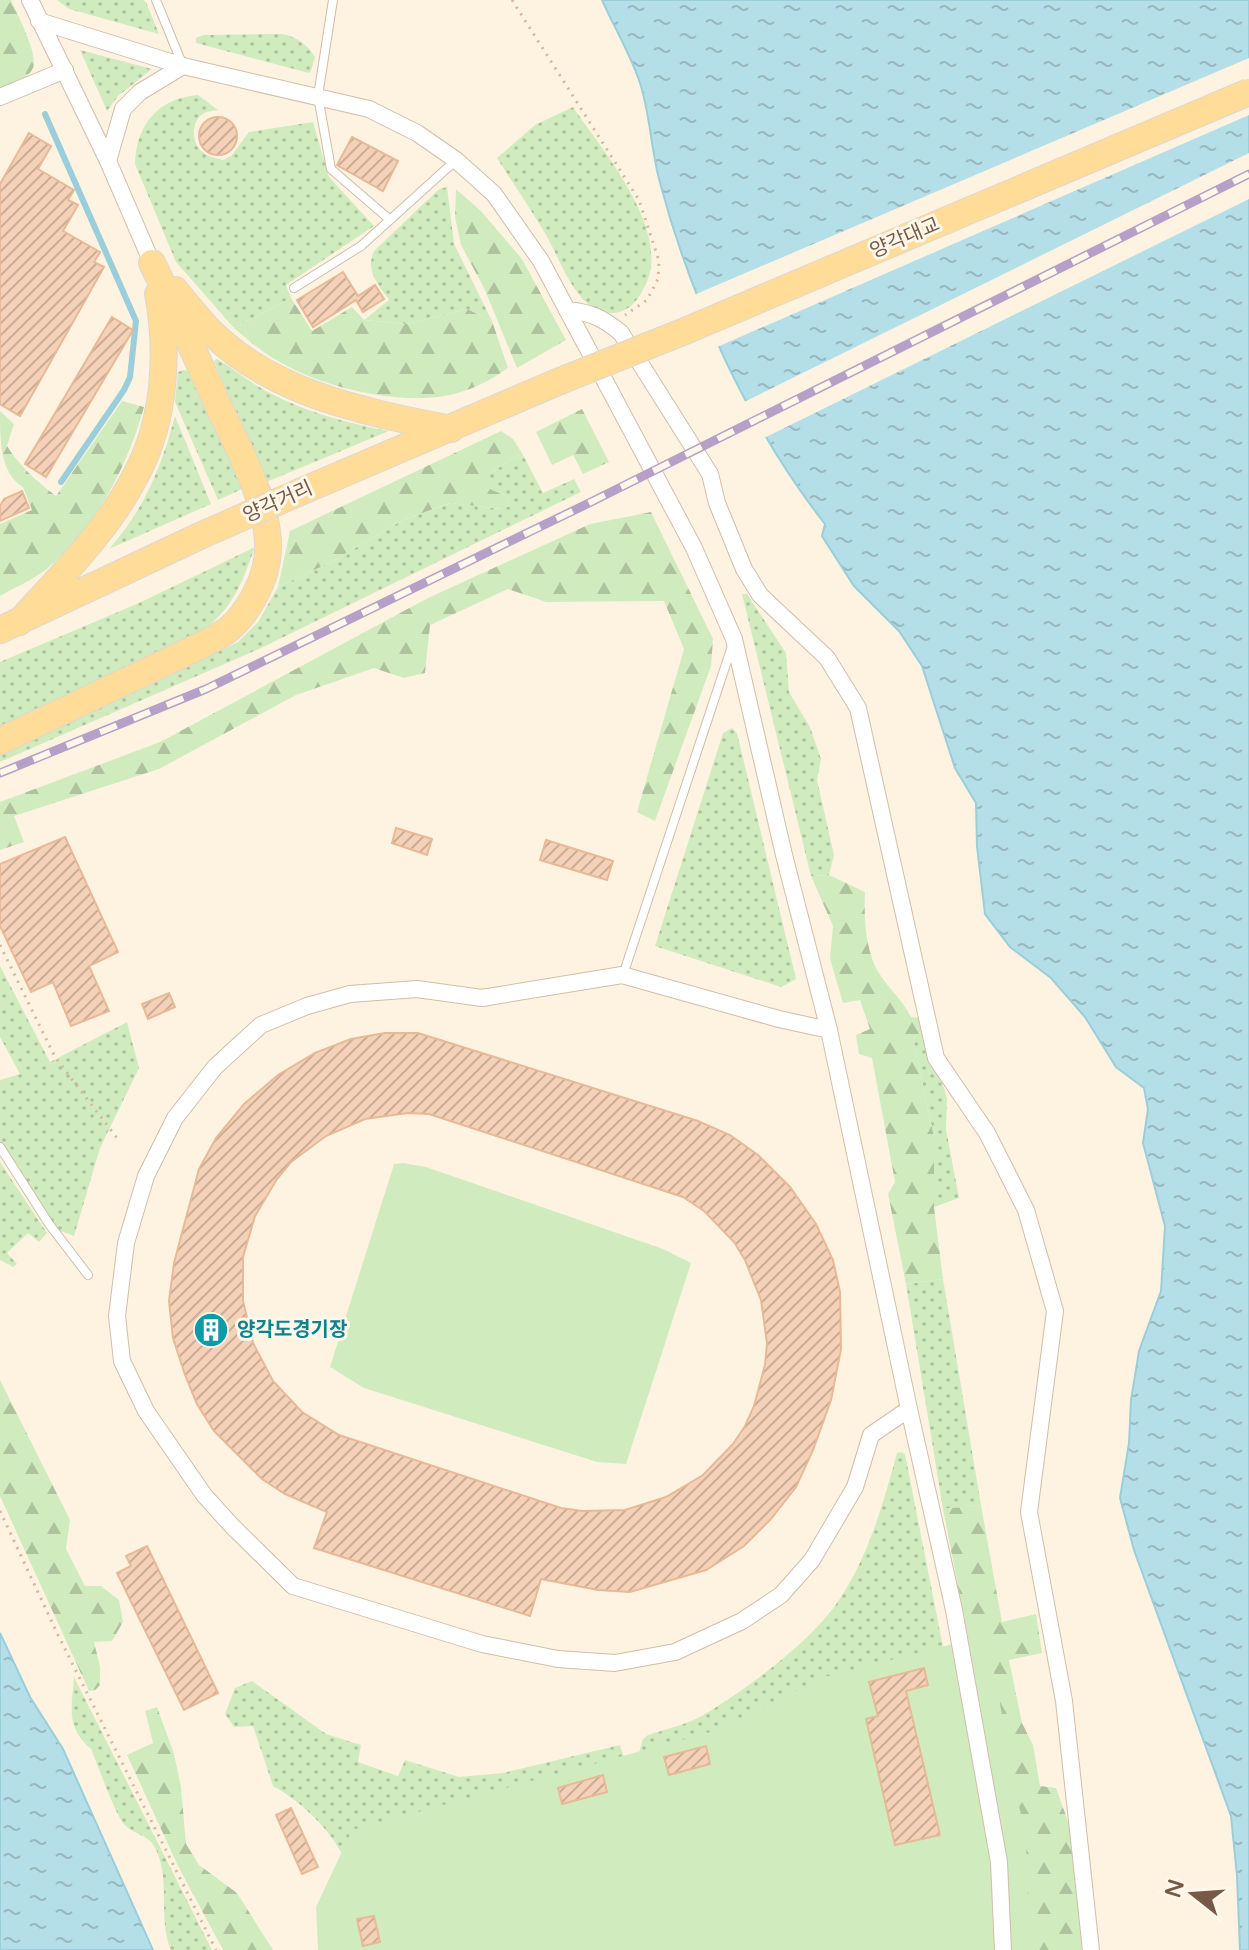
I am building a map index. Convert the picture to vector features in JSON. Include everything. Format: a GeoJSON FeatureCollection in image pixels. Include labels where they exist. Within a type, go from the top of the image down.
{"type":"FeatureCollection","features":[{"type":"Feature","properties":{"kind":"main road","name":"양각대교"},"geometry":{"type":"LineString","coordinates":[[560,381],[1249,92]]}},
{"type":"Feature","properties":{"kind":"main road"},"geometry":{"type":"LineString","coordinates":[[152,263],[211,332],[271,376],[313,396],[390,417],[451,429]]}},
{"type":"Feature","properties":{"kind":"main road"},"geometry":{"type":"LineString","coordinates":[[10,626],[79,556],[114,511],[138,472],[155,426],[164,370],[163,321],[152,263]]}},
{"type":"Feature","properties":{"kind":"main road"},"geometry":{"type":"LineString","coordinates":[[0,741],[230,629],[247,608],[261,581],[267,560],[267,530],[258,498],[152,263]]}},
{"type":"Feature","properties":{"kind":"main road","name":"양각거리"},"geometry":{"type":"LineString","coordinates":[[10,626],[204,534],[560,381]]}},
{"type":"Feature","properties":{"kind":"street"},"geometry":{"type":"LineString","coordinates":[[30,0],[108,161],[152,263]]}},
{"type":"Feature","properties":{"kind":"street"},"geometry":{"type":"LineString","coordinates":[[39,21],[183,66],[369,109],[417,133],[456,160],[494,194],[541,261],[694,548],[734,639],[784,855],[829,1030],[954,1610],[999,1862],[1003,1950]]}},
{"type":"Feature","properties":{"kind":"street"},"geometry":{"type":"LineString","coordinates":[[108,161],[123,109],[140,92],[183,66]]}},
{"type":"Feature","properties":{"kind":"street"},"geometry":{"type":"LineString","coordinates":[[0,97],[65,70]]}},
{"type":"Feature","properties":{"kind":"street"},"geometry":{"type":"LineString","coordinates":[[567,310],[590,312],[621,333],[710,474],[717,503],[744,569],[760,595],[827,658],[858,708],[936,1058],[987,1133],[1026,1210],[1055,1311],[1029,1512],[1064,1701],[1091,1950]]}},
{"type":"Feature","properties":{"kind":"street"},"geometry":{"type":"LineString","coordinates":[[829,1030],[622,975],[482,998],[417,989],[350,994],[307,1006],[261,1025],[215,1067],[175,1118],[146,1176],[126,1243],[117,1316],[122,1361],[146,1411],[204,1495],[293,1586],[482,1644],[558,1659],[615,1663],[675,1652],[742,1621],[781,1595],[812,1560],[855,1487],[871,1435],[909,1409]]}},
{"type":"Feature","properties":{"kind":"lane"},"geometry":{"type":"LineString","coordinates":[[156,0],[183,66]]}},
{"type":"Feature","properties":{"kind":"lane"},"geometry":{"type":"LineString","coordinates":[[333,0],[318,96],[331,169],[389,219]]}},
{"type":"Feature","properties":{"kind":"lane"},"geometry":{"type":"LineString","coordinates":[[294,288],[361,246],[456,160]]}},
{"type":"Feature","properties":{"kind":"lane"},"geometry":{"type":"LineString","coordinates":[[622,975],[734,639]]}},
{"type":"Feature","properties":{"kind":"lane"},"geometry":{"type":"LineString","coordinates":[[0,1147],[49,1224],[88,1275]]}},
{"type":"Feature","properties":{"kind":"path"},"geometry":{"type":"LineString","coordinates":[[512,0],[639,200],[659,261],[658,279],[647,300],[625,316],[606,321]]}},
{"type":"Feature","properties":{"kind":"path"},"geometry":{"type":"LineString","coordinates":[[0,945],[55,1057],[120,1142]]}},
{"type":"Feature","properties":{"kind":"path"},"geometry":{"type":"LineString","coordinates":[[0,1511],[65,1649],[216,1950]]}},
{"type":"Feature","properties":{"kind":"green space"},"geometry":{"type":"Polygon","coordinates":[[[0,0],[11,0],[30,44],[34,62],[27,75],[0,90],[0,0]]]}},
{"type":"Feature","properties":{"kind":"green space"},"geometry":{"type":"Polygon","coordinates":[[[57,0],[143,0],[159,34],[69,9],[57,0]]]}},
{"type":"Feature","properties":{"kind":"green space"},"geometry":{"type":"Polygon","coordinates":[[[282,34],[306,45],[315,57],[309,73],[196,43],[196,38],[203,35],[282,34]]]}},
{"type":"Feature","properties":{"kind":"green space"},"geometry":{"type":"Polygon","coordinates":[[[80,50],[152,69],[118,96],[107,111],[80,50]]]}},
{"type":"Feature","properties":{"kind":"green space"},"geometry":{"type":"Polygon","coordinates":[[[198,95],[218,110],[199,117],[194,127],[195,139],[206,154],[223,160],[232,155],[249,132],[313,122],[329,177],[374,226],[286,285],[291,298],[234,328],[176,262],[135,164],[140,137],[152,116],[172,101],[198,95]]]}},
{"type":"Feature","properties":{"kind":"green space"},"geometry":{"type":"Polygon","coordinates":[[[573,107],[631,193],[650,241],[651,265],[645,286],[632,305],[616,313],[596,309],[580,295],[538,221],[497,158],[535,125],[573,107]]]}},
{"type":"Feature","properties":{"kind":"green space"},"geometry":{"type":"Polygon","coordinates":[[[447,187],[454,244],[492,321],[467,309],[407,324],[364,320],[389,300],[372,271],[374,251],[439,189],[447,187]]]}},
{"type":"Feature","properties":{"kind":"green space"},"geometry":{"type":"Polygon","coordinates":[[[456,189],[481,211],[522,259],[566,340],[517,368],[484,288],[461,245],[455,217],[456,189]]]}},
{"type":"Feature","properties":{"kind":"green space"},"geometry":{"type":"Polygon","coordinates":[[[291,298],[312,331],[352,307],[364,320],[407,324],[467,309],[492,321],[508,368],[476,387],[442,396],[392,397],[340,387],[292,369],[234,328],[291,298]]]}},
{"type":"Feature","properties":{"kind":"green space"},"geometry":{"type":"Polygon","coordinates":[[[217,359],[263,389],[299,406],[343,421],[389,431],[264,483],[214,361],[217,359]]]}},
{"type":"Feature","properties":{"kind":"green space"},"geometry":{"type":"Polygon","coordinates":[[[189,371],[244,488],[218,500],[175,402],[178,372],[189,371]]]}},
{"type":"Feature","properties":{"kind":"green space"},"geometry":{"type":"Polygon","coordinates":[[[122,401],[144,407],[129,451],[108,494],[66,551],[32,579],[0,596],[0,524],[32,510],[23,487],[15,481],[6,465],[1,445],[0,411],[14,424],[7,446],[23,467],[56,496],[122,401]]]}},
{"type":"Feature","properties":{"kind":"green space"},"geometry":{"type":"Polygon","coordinates":[[[582,409],[609,462],[583,474],[573,455],[552,465],[536,432],[582,409]]]}},
{"type":"Feature","properties":{"kind":"green space"},"geometry":{"type":"Polygon","coordinates":[[[175,416],[211,504],[109,549],[133,518],[150,487],[175,416]]]}},
{"type":"Feature","properties":{"kind":"green space"},"geometry":{"type":"Polygon","coordinates":[[[501,431],[513,439],[522,453],[490,473],[490,489],[506,496],[510,506],[501,509],[450,503],[403,520],[331,562],[278,587],[290,531],[501,431]]]}},
{"type":"Feature","properties":{"kind":"green space"},"geometry":{"type":"Polygon","coordinates":[[[522,453],[543,493],[574,479],[581,492],[259,649],[0,762],[0,755],[238,642],[258,622],[278,587],[331,562],[403,520],[451,503],[500,509],[510,506],[506,496],[490,489],[490,473],[522,453]]]}},
{"type":"Feature","properties":{"kind":"green space"},"geometry":{"type":"Polygon","coordinates":[[[651,512],[713,639],[711,666],[655,821],[637,812],[684,649],[664,601],[546,602],[508,589],[430,625],[425,673],[404,678],[374,668],[296,695],[159,769],[14,816],[24,842],[0,850],[0,802],[160,742],[428,598],[590,524],[651,512]]]}},
{"type":"Feature","properties":{"kind":"green space"},"geometry":{"type":"Polygon","coordinates":[[[255,547],[231,602],[205,629],[0,727],[0,662],[139,603],[255,547]]]}},
{"type":"Feature","properties":{"kind":"green space"},"geometry":{"type":"Polygon","coordinates":[[[742,594],[747,594],[786,653],[789,692],[810,727],[821,759],[817,780],[834,855],[829,875],[811,876],[742,594]]]}},
{"type":"Feature","properties":{"kind":"green space"},"geometry":{"type":"Polygon","coordinates":[[[732,728],[737,733],[796,979],[781,987],[655,946],[723,733],[732,728]]]}},
{"type":"Feature","properties":{"kind":"green space"},"geometry":{"type":"Polygon","coordinates":[[[829,875],[865,892],[866,929],[875,966],[911,1017],[921,1018],[925,1028],[913,1039],[934,1137],[934,1207],[943,1279],[906,1284],[888,1194],[895,1182],[872,1058],[859,1054],[856,1035],[870,1029],[860,1000],[843,1003],[830,959],[833,926],[811,876],[829,875]]]}},
{"type":"Feature","properties":{"kind":"green space"},"geometry":{"type":"Polygon","coordinates":[[[0,966],[50,1062],[127,1022],[139,1068],[100,1148],[74,1236],[58,1230],[0,1141],[0,1080],[20,1074],[0,1037],[0,966]]]}},
{"type":"Feature","properties":{"kind":"green space"},"geometry":{"type":"Polygon","coordinates":[[[925,1028],[947,1098],[946,1129],[959,1198],[934,1207],[934,1137],[913,1039],[925,1028]]]}},
{"type":"Feature","properties":{"kind":"green space"},"geometry":{"type":"Polygon","coordinates":[[[0,1162],[47,1233],[39,1242],[28,1233],[7,1253],[17,1264],[13,1267],[0,1260],[0,1162]]]}},
{"type":"Feature","properties":{"kind":"green space"},"geometry":{"type":"Polygon","coordinates":[[[394,1164],[426,1167],[663,1249],[691,1263],[626,1464],[597,1462],[364,1388],[330,1367],[394,1164]]]}},
{"type":"Feature","properties":{"kind":"green space"},"geometry":{"type":"Polygon","coordinates":[[[943,1279],[981,1505],[943,1509],[906,1284],[943,1279]]]}},
{"type":"Feature","properties":{"kind":"green space"},"geometry":{"type":"Polygon","coordinates":[[[0,1380],[70,1520],[66,1549],[85,1586],[101,1586],[119,1600],[123,1622],[112,1641],[94,1642],[100,1667],[100,1685],[95,1690],[89,1691],[0,1496],[0,1380]]]}},
{"type":"Feature","properties":{"kind":"green space"},"geometry":{"type":"Polygon","coordinates":[[[897,1453],[905,1454],[944,1652],[842,1728],[639,1753],[643,1739],[648,1735],[699,1718],[759,1677],[827,1616],[859,1565],[897,1453]]]}},
{"type":"Feature","properties":{"kind":"green space"},"geometry":{"type":"Polygon","coordinates":[[[981,1505],[1002,1622],[1036,1614],[1042,1653],[1009,1660],[1022,1723],[1033,1745],[1040,1786],[1056,1788],[1071,1830],[1088,1950],[1013,1950],[970,1648],[943,1509],[981,1505]]]}},
{"type":"Feature","properties":{"kind":"green space"},"geometry":{"type":"Polygon","coordinates":[[[987,1635],[1026,1842],[1030,1950],[318,1950],[316,1907],[352,1830],[714,1731],[821,1678],[987,1635]]]}},
{"type":"Feature","properties":{"kind":"green space"},"geometry":{"type":"Polygon","coordinates":[[[74,1677],[212,1950],[171,1950],[165,1925],[164,1885],[159,1858],[151,1842],[127,1827],[120,1818],[91,1749],[77,1732],[72,1716],[74,1677]]]}},
{"type":"Feature","properties":{"kind":"green space"},"geometry":{"type":"Polygon","coordinates":[[[252,1681],[326,1734],[361,1745],[358,1762],[398,1776],[405,1760],[459,1777],[503,1773],[620,1745],[633,1786],[342,1854],[312,1816],[273,1786],[253,1726],[234,1727],[225,1714],[235,1688],[252,1681]]]}},
{"type":"Feature","properties":{"kind":"green space"},"geometry":{"type":"Polygon","coordinates":[[[157,1707],[174,1754],[181,1787],[186,1844],[199,1865],[237,1893],[273,1950],[223,1950],[178,1866],[127,1755],[153,1743],[145,1711],[157,1707]]]}},
{"type":"Feature","properties":{"kind":"water"},"geometry":{"type":"Polygon","coordinates":[[[602,0],[1249,0],[1249,1950],[1240,1950],[1231,1816],[1134,1550],[1120,1498],[1139,1351],[1161,1291],[1165,1226],[1143,1143],[1148,1109],[1144,1088],[1116,1067],[1085,1017],[1051,978],[1010,947],[985,914],[977,846],[976,803],[955,768],[922,666],[899,631],[854,586],[822,536],[825,524],[771,446],[725,360],[672,224],[656,167],[640,83],[602,0]]]}},
{"type":"Feature","properties":{"kind":"water"},"geometry":{"type":"Polygon","coordinates":[[[0,1633],[30,1697],[63,1749],[153,1950],[0,1950],[0,1633]]]}},
{"type":"Feature","properties":{"kind":"pier"},"geometry":{"type":"Polygon","coordinates":[[[1249,58],[1249,115],[717,347],[694,295],[1249,58]]]}},
{"type":"Feature","properties":{"kind":"pier"},"geometry":{"type":"Polygon","coordinates":[[[1249,153],[1249,199],[764,438],[744,402],[1249,153]]]}},
{"type":"Feature","properties":{"kind":"building"},"geometry":{"type":"Polygon","coordinates":[[[218,117],[232,122],[237,136],[232,150],[218,155],[204,150],[199,136],[204,122],[218,117]]]}},
{"type":"Feature","properties":{"kind":"building"},"geometry":{"type":"Polygon","coordinates":[[[29,133],[51,146],[38,169],[74,190],[68,200],[78,205],[63,231],[100,252],[94,262],[104,267],[20,416],[0,404],[0,184],[29,133]]]}},
{"type":"Feature","properties":{"kind":"building"},"geometry":{"type":"Polygon","coordinates":[[[352,137],[398,161],[383,191],[337,165],[352,137]]]}},
{"type":"Feature","properties":{"kind":"building"},"geometry":{"type":"Polygon","coordinates":[[[343,272],[358,296],[375,285],[384,299],[363,312],[356,300],[313,327],[297,300],[343,272]]]}},
{"type":"Feature","properties":{"kind":"building"},"geometry":{"type":"Polygon","coordinates":[[[112,317],[133,330],[46,477],[25,464],[112,317]]]}},
{"type":"Feature","properties":{"kind":"building"},"geometry":{"type":"Polygon","coordinates":[[[22,491],[29,508],[0,521],[0,506],[4,499],[22,491]]]}},
{"type":"Feature","properties":{"kind":"building"},"geometry":{"type":"Polygon","coordinates":[[[396,828],[432,839],[427,855],[392,843],[396,828]]]}},
{"type":"Feature","properties":{"kind":"building"},"geometry":{"type":"Polygon","coordinates":[[[65,837],[118,952],[89,966],[109,1011],[71,1026],[53,982],[31,992],[0,926],[0,864],[65,837]]]}},
{"type":"Feature","properties":{"kind":"building"},"geometry":{"type":"Polygon","coordinates":[[[546,840],[613,861],[607,880],[540,860],[546,840]]]}},
{"type":"Feature","properties":{"kind":"building"},"geometry":{"type":"Polygon","coordinates":[[[169,993],[175,1007],[148,1019],[142,1004],[169,993]]]}},
{"type":"Feature","properties":{"kind":"building","name":"양각도경기장"},"geometry":{"type":"Polygon","coordinates":[[[385,1033],[418,1033],[698,1121],[730,1135],[758,1155],[790,1187],[816,1224],[833,1260],[840,1292],[841,1349],[831,1400],[796,1487],[744,1546],[706,1570],[630,1592],[598,1590],[541,1579],[530,1616],[314,1548],[327,1512],[285,1494],[262,1479],[214,1431],[197,1404],[185,1375],[173,1338],[169,1301],[174,1263],[199,1169],[216,1138],[244,1104],[278,1075],[315,1053],[351,1039],[385,1033]],[[408,1113],[365,1119],[326,1136],[291,1162],[255,1216],[243,1257],[243,1301],[253,1343],[273,1381],[302,1412],[339,1435],[561,1508],[625,1510],[666,1497],[703,1475],[733,1444],[745,1426],[765,1365],[767,1343],[761,1300],[734,1242],[704,1211],[683,1197],[429,1114],[408,1113]]]}},
{"type":"Feature","properties":{"kind":"building"},"geometry":{"type":"Polygon","coordinates":[[[147,1546],[218,1693],[184,1710],[117,1573],[131,1566],[126,1556],[147,1546]]]}},
{"type":"Feature","properties":{"kind":"building"},"geometry":{"type":"Polygon","coordinates":[[[924,1668],[928,1685],[906,1691],[940,1835],[895,1845],[866,1719],[878,1716],[869,1682],[924,1668]]]}},
{"type":"Feature","properties":{"kind":"building"},"geometry":{"type":"Polygon","coordinates":[[[706,1746],[710,1764],[669,1775],[664,1757],[706,1746]]]}},
{"type":"Feature","properties":{"kind":"building"},"geometry":{"type":"Polygon","coordinates":[[[603,1775],[607,1792],[562,1804],[558,1788],[603,1775]]]}},
{"type":"Feature","properties":{"kind":"building"},"geometry":{"type":"Polygon","coordinates":[[[291,1808],[318,1867],[302,1874],[276,1815],[291,1808]]]}},
{"type":"Feature","properties":{"kind":"building"},"geometry":{"type":"Polygon","coordinates":[[[374,1916],[380,1942],[363,1946],[357,1919],[374,1916]]]}},
{"type":"Feature","properties":{"kind":"waterway"},"geometry":{"type":"LineString","coordinates":[[45,114],[136,321],[130,377],[124,390],[61,482]]}},
{"type":"Feature","properties":{"kind":"railway"},"geometry":{"type":"LineString","coordinates":[[0,773],[206,689],[589,503],[1249,174]]}},
{"type":"Feature","properties":{"kind":"place","name":"양각도경기장"},"geometry":{"type":"Point","coordinates":[211,1330]}}]}
